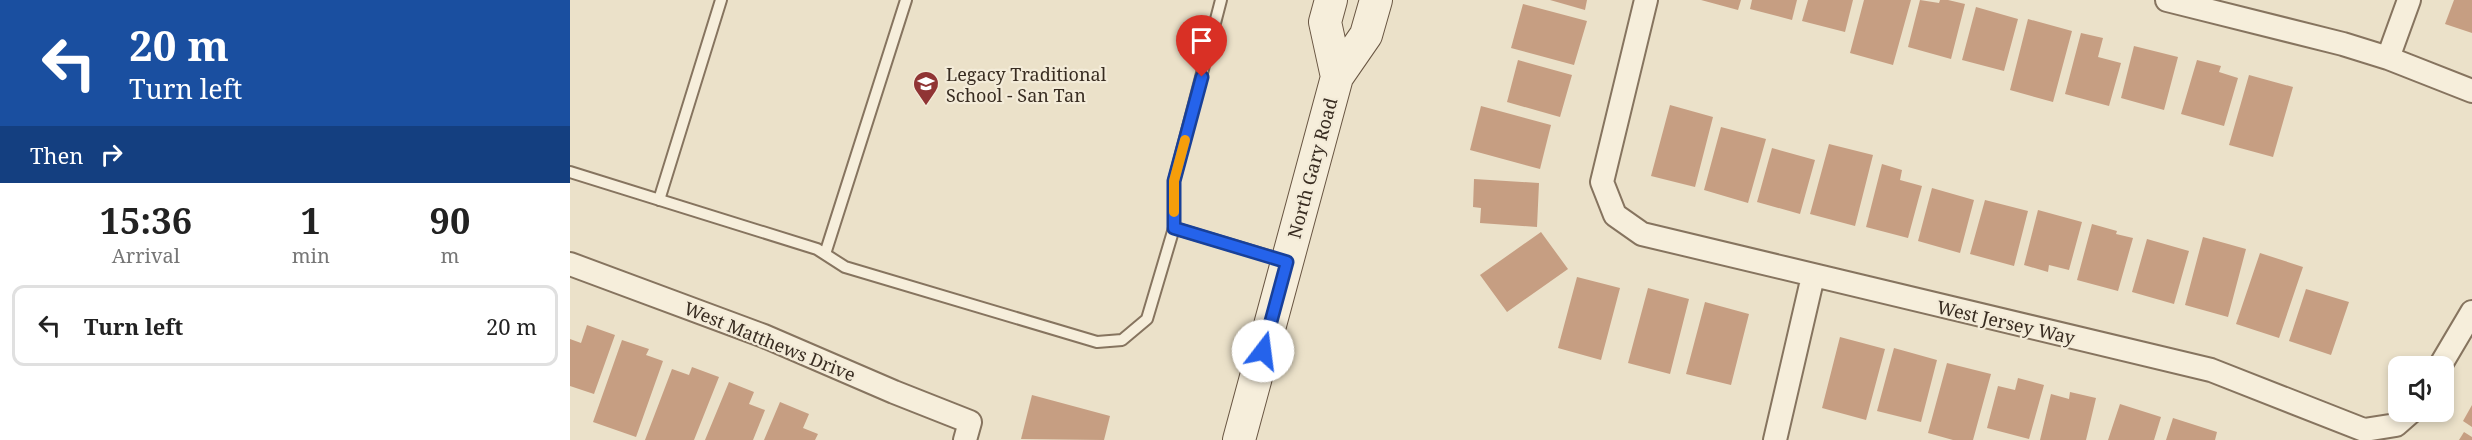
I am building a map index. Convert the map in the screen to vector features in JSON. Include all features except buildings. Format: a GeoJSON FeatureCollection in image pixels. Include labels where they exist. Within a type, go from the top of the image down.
{"type":"FeatureCollection","features":[{"type":"Feature","properties":{"kind":"main road","name":"North Gary Road"},"geometry":{"type":"LineString","coordinates":[[1239,440],[1337,77],[1325,22],[1331,0]]}},
{"type":"Feature","properties":{"kind":"main road"},"geometry":{"type":"LineString","coordinates":[[1337,77],[1366,35],[1376,0]]}},
{"type":"Feature","properties":{"kind":"street","name":"West Jersey Way"},"geometry":{"type":"LineString","coordinates":[[1646,0],[1602,182],[1615,215],[1642,234],[2211,370],[2364,429],[2389,422]]}},
{"type":"Feature","properties":{"kind":"street"},"geometry":{"type":"LineString","coordinates":[[2167,0],[2388,57],[2472,91]]}},
{"type":"Feature","properties":{"kind":"street"},"geometry":{"type":"LineString","coordinates":[[2388,57],[2409,0]]}},
{"type":"Feature","properties":{"kind":"street","name":"West Matthews Drive"},"geometry":{"type":"LineString","coordinates":[[570,264],[764,336],[894,392],[967,431]]}},
{"type":"Feature","properties":{"kind":"street"},"geometry":{"type":"LineString","coordinates":[[1775,440],[1813,276]]}},
{"type":"Feature","properties":{"kind":"street"},"geometry":{"type":"LineString","coordinates":[[2446,356],[2472,312]]}},
{"type":"Feature","properties":{"kind":"lane"},"geometry":{"type":"LineString","coordinates":[[659,200],[721,0]]}},
{"type":"Feature","properties":{"kind":"lane"},"geometry":{"type":"LineString","coordinates":[[825,254],[906,0]]}},
{"type":"Feature","properties":{"kind":"lane"},"geometry":{"type":"LineString","coordinates":[[570,172],[817,249],[845,267],[1097,342],[1122,340],[1147,319],[1174,228],[1174,181],[1221,0]]}},
{"type":"Feature","properties":{"kind":"lane"},"geometry":{"type":"LineString","coordinates":[[1174,228],[1287,262]]}},
{"type":"Feature","properties":{"kind":"slow traffic"},"geometry":{"type":"LineString","coordinates":[[1174,212],[1174,181],[1185,140]]}},
{"type":"Feature","properties":{"kind":"place","name":"Legacy Traditional School - San Tan"},"geometry":{"type":"Point","coordinates":[926,107]}},
{"type":"Feature","properties":{"kind":"route"},"geometry":{"type":"LineString","coordinates":[[1202,77],[1174,181],[1174,228],[1287,262],[1263,351]]}}]}
